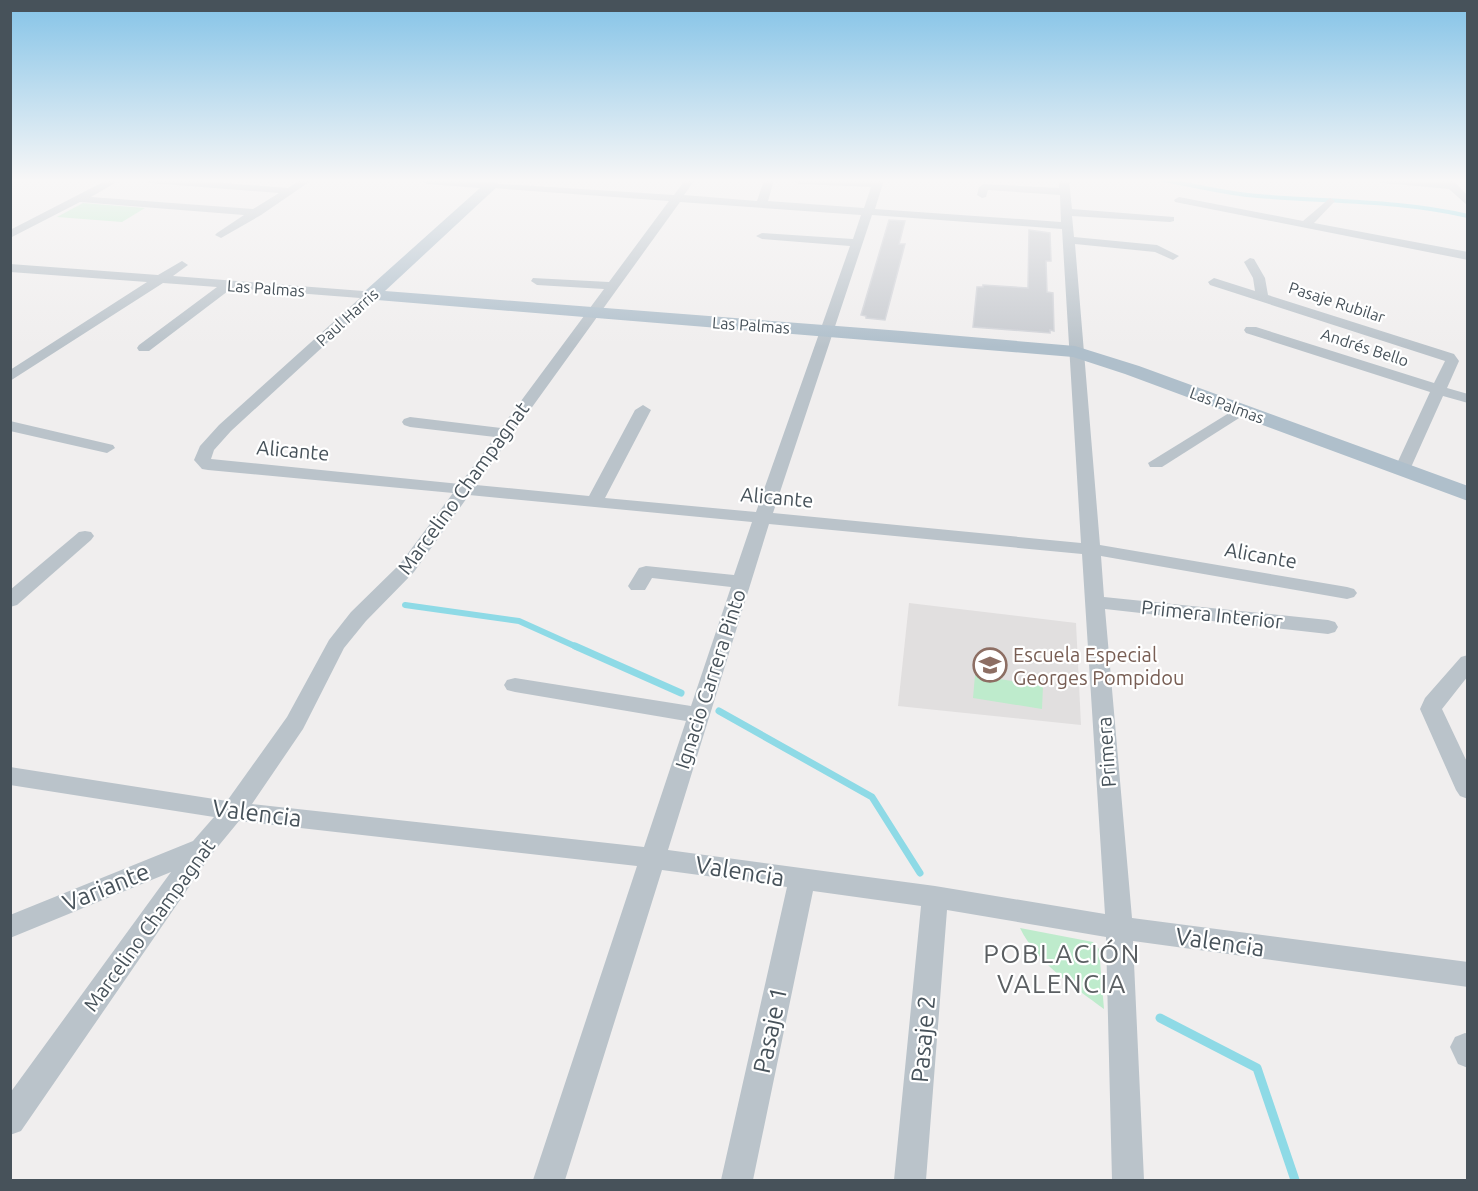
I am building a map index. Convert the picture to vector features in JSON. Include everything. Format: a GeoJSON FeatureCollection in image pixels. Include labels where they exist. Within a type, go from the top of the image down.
{"type":"FeatureCollection","features":[{"type":"Feature","properties":{"kind":"main road","name":"Paul Harris"},"geometry":{"type":"LineString","coordinates":[[371,296],[437,236]]}},
{"type":"Feature","properties":{"kind":"main road","name":"Las Palmas"},"geometry":{"type":"LineString","coordinates":[[371,296],[827,331],[931,333],[1074,352],[1132,370],[1467,494]]}},
{"type":"Feature","properties":{"kind":"street","name":"Marcelino Champagnat"},"geometry":{"type":"LineString","coordinates":[[10,1120],[202,848],[234,811],[296,722],[326,659],[344,634],[365,609],[407,568],[650,236]]}},
{"type":"Feature","properties":{"kind":"street"},"geometry":{"type":"LineString","coordinates":[[762,236],[857,243]]}},
{"type":"Feature","properties":{"kind":"street","name":"Ignacio Carrera Pinto"},"geometry":{"type":"LineString","coordinates":[[549,1180],[762,519],[859,236]]}},
{"type":"Feature","properties":{"kind":"street","name":"Primera"},"geometry":{"type":"LineString","coordinates":[[1067,236],[1074,352],[1119,928],[1128,1180]]}},
{"type":"Feature","properties":{"kind":"street"},"geometry":{"type":"LineString","coordinates":[[1082,236],[1157,249],[1173,256]]}},
{"type":"Feature","properties":{"kind":"street"},"geometry":{"type":"LineString","coordinates":[[1368,236],[1466,252]]}},
{"type":"Feature","properties":{"kind":"street"},"geometry":{"type":"LineString","coordinates":[[1250,262],[1259,278],[1262,296]]}},
{"type":"Feature","properties":{"kind":"street"},"geometry":{"type":"LineString","coordinates":[[10,377],[182,265]]}},
{"type":"Feature","properties":{"kind":"street","name":"Las Palmas"},"geometry":{"type":"LineString","coordinates":[[10,268],[371,296]]}},
{"type":"Feature","properties":{"kind":"street"},"geometry":{"type":"LineString","coordinates":[[537,281],[612,286]]}},
{"type":"Feature","properties":{"kind":"street","name":"Pasaje Rubilar"},"geometry":{"type":"LineString","coordinates":[[1214,282],[1449,357],[1452,361],[1439,390]]}},
{"type":"Feature","properties":{"kind":"street"},"geometry":{"type":"LineString","coordinates":[[144,348],[228,285]]}},
{"type":"Feature","properties":{"kind":"street","name":"Paul Harris"},"geometry":{"type":"LineString","coordinates":[[202,460],[206,449],[225,428],[371,296]]}},
{"type":"Feature","properties":{"kind":"street","name":"Andrés Bello"},"geometry":{"type":"LineString","coordinates":[[1251,330],[1467,399]]}},
{"type":"Feature","properties":{"kind":"street"},"geometry":{"type":"LineString","coordinates":[[1402,470],[1439,390]]}},
{"type":"Feature","properties":{"kind":"street"},"geometry":{"type":"LineString","coordinates":[[594,502],[643,410]]}},
{"type":"Feature","properties":{"kind":"street"},"geometry":{"type":"LineString","coordinates":[[1156,463],[1242,410]]}},
{"type":"Feature","properties":{"kind":"street"},"geometry":{"type":"LineString","coordinates":[[410,422],[505,433]]}},
{"type":"Feature","properties":{"kind":"street"},"geometry":{"type":"LineString","coordinates":[[10,426],[108,448]]}},
{"type":"Feature","properties":{"kind":"street","name":"Alicante"},"geometry":{"type":"LineString","coordinates":[[202,460],[208,465],[1090,549],[1347,593]]}},
{"type":"Feature","properties":{"kind":"street"},"geometry":{"type":"LineString","coordinates":[[10,601],[86,536]]}},
{"type":"Feature","properties":{"kind":"street"},"geometry":{"type":"LineString","coordinates":[[638,586],[646,572],[742,582]]}},
{"type":"Feature","properties":{"kind":"street","name":"Primera Interior"},"geometry":{"type":"LineString","coordinates":[[1095,602],[1328,627]]}},
{"type":"Feature","properties":{"kind":"street"},"geometry":{"type":"LineString","coordinates":[[1467,662],[1433,703],[1431,709],[1467,790]]}},
{"type":"Feature","properties":{"kind":"street"},"geometry":{"type":"LineString","coordinates":[[515,685],[699,715]]}},
{"type":"Feature","properties":{"kind":"street","name":"Valencia"},"geometry":{"type":"LineString","coordinates":[[10,776],[234,811],[653,858],[935,897],[1119,928],[1467,975]]}},
{"type":"Feature","properties":{"kind":"street","name":"Variante"},"geometry":{"type":"LineString","coordinates":[[10,927],[202,848]]}},
{"type":"Feature","properties":{"kind":"street","name":"Pasaje 1"},"geometry":{"type":"LineString","coordinates":[[737,1180],[802,880]]}},
{"type":"Feature","properties":{"kind":"street","name":"Pasaje 2"},"geometry":{"type":"LineString","coordinates":[[910,1180],[935,897]]}},
{"type":"Feature","properties":{"kind":"shaded area","name":"Escuela Especial Georges Pompidou"},"geometry":{"type":"Polygon","coordinates":[[[909,603],[1076,623],[1081,725],[898,706],[909,603]]]}},
{"type":"Feature","properties":{"kind":"green space"},"geometry":{"type":"Polygon","coordinates":[[[975,675],[1043,686],[1042,709],[973,698],[975,675]]]}},
{"type":"Feature","properties":{"kind":"green space"},"geometry":{"type":"Polygon","coordinates":[[[1020,928],[1093,942],[1099,949],[1104,1009],[1046,963],[1027,941],[1020,928]]]}},
{"type":"Feature","properties":{"kind":"building"},"geometry":{"type":"Polygon","coordinates":[[[884,236],[901,236],[899,244],[905,244],[885,320],[866,318],[861,315],[884,236]]]}},
{"type":"Feature","properties":{"kind":"building"},"geometry":{"type":"Polygon","coordinates":[[[1029,236],[1050,236],[1051,261],[1046,261],[1047,292],[1053,293],[1054,331],[1050,330],[1050,333],[973,327],[977,287],[983,287],[983,285],[1028,288],[1029,236]]]}},
{"type":"Feature","properties":{"kind":"waterway"},"geometry":{"type":"LineString","coordinates":[[405,605],[519,621],[579,648]]}},
{"type":"Feature","properties":{"kind":"waterway"},"geometry":{"type":"LineString","coordinates":[[575,646],[681,693]]}},
{"type":"Feature","properties":{"kind":"waterway"},"geometry":{"type":"LineString","coordinates":[[719,711],[872,797],[920,873]]}},
{"type":"Feature","properties":{"kind":"waterway"},"geometry":{"type":"LineString","coordinates":[[1160,1018],[1257,1068],[1295,1180]]}},
{"type":"Feature","properties":{"kind":"place","name":"Escuela Especial Georges Pompidou"},"geometry":{"type":"Point","coordinates":[990,665]}},
{"type":"Feature","properties":{"kind":"district","name":"POBLACIÓN VALENCIA"},"geometry":{"type":"Point","coordinates":[1062,968]}}]}
